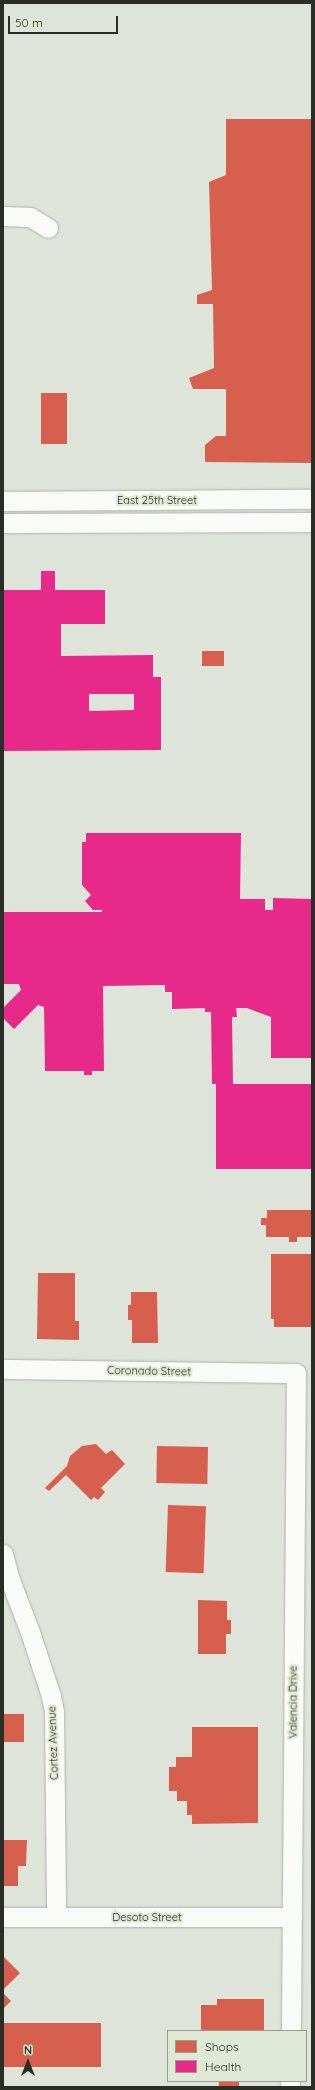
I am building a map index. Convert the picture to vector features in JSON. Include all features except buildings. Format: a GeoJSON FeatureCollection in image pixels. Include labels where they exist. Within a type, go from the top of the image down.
{"type":"FeatureCollection","features":[{"type":"Feature","properties":{"kind":"street"},"geometry":{"type":"LineString","coordinates":[[3,216],[30,217],[48,228]]}},
{"type":"Feature","properties":{"kind":"street","name":"East 25th Street"},"geometry":{"type":"LineString","coordinates":[[3,501],[312,499]]}},
{"type":"Feature","properties":{"kind":"street","name":"East 25th Street"},"geometry":{"type":"LineString","coordinates":[[3,523],[312,522]]}},
{"type":"Feature","properties":{"kind":"street","name":"Coronado Street"},"geometry":{"type":"LineString","coordinates":[[3,1369],[296,1373]]}},
{"type":"Feature","properties":{"kind":"street","name":"Valencia Drive"},"geometry":{"type":"LineString","coordinates":[[291,2030],[296,1373]]}},
{"type":"Feature","properties":{"kind":"street","name":"Cortez Avenue"},"geometry":{"type":"LineString","coordinates":[[3,1554],[10,1580],[30,1632],[51,1696],[54,1712],[56,1917]]}},
{"type":"Feature","properties":{"kind":"street","name":"Desoto Street"},"geometry":{"type":"LineString","coordinates":[[3,1917],[292,1917]]}}]}
